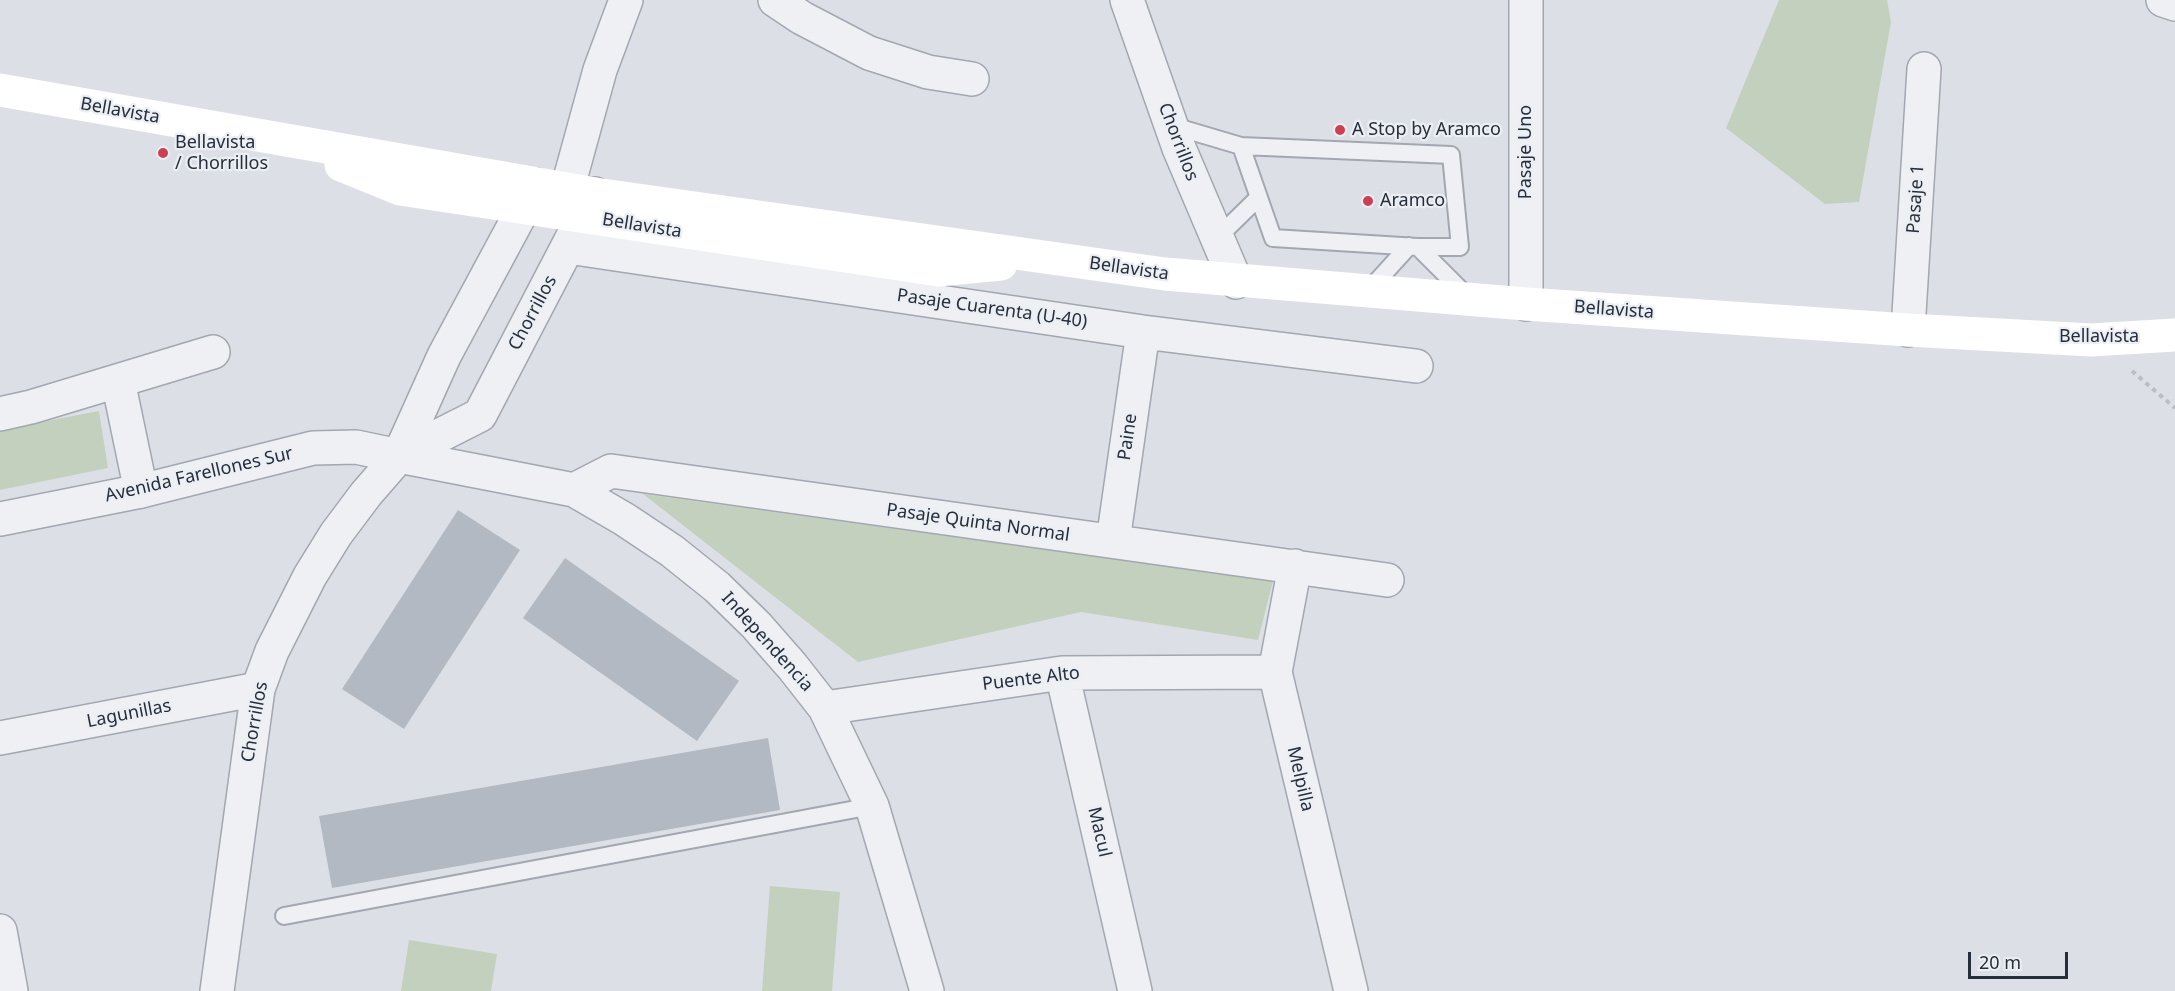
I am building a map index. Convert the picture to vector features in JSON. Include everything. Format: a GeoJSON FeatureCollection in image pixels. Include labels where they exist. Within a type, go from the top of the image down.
{"type":"FeatureCollection","features":[{"type":"Feature","properties":{"kind":"main road","name":"Bellavista"},"geometry":{"type":"LineString","coordinates":[[0,90],[276,140],[561,199],[1236,282],[1908,330],[2091,340],[2175,335]]}},
{"type":"Feature","properties":{"kind":"street"},"geometry":{"type":"LineString","coordinates":[[561,199],[600,70],[626,0]]}},
{"type":"Feature","properties":{"kind":"street"},"geometry":{"type":"LineString","coordinates":[[776,0],[802,18],[869,53],[928,72],[972,79]]}},
{"type":"Feature","properties":{"kind":"street","name":"Chorrillos"},"geometry":{"type":"LineString","coordinates":[[1126,0],[1170,125],[1236,282]]}},
{"type":"Feature","properties":{"kind":"street","name":"Pasaje Uno"},"geometry":{"type":"LineString","coordinates":[[1526,0],[1526,304]]}},
{"type":"Feature","properties":{"kind":"street"},"geometry":{"type":"LineString","coordinates":[[2163,0],[2175,4]]}},
{"type":"Feature","properties":{"kind":"street","name":"Pasaje 1"},"geometry":{"type":"LineString","coordinates":[[1908,330],[1924,69]]}},
{"type":"Feature","properties":{"kind":"street","name":"Chorrillos"},"geometry":{"type":"LineString","coordinates":[[399,456],[480,415],[568,247],[561,199]]}},
{"type":"Feature","properties":{"kind":"street","name":"Chorrillos"},"geometry":{"type":"LineString","coordinates":[[217,991],[258,689],[290,612],[336,534],[399,456],[444,356],[561,199]]}},
{"type":"Feature","properties":{"kind":"street","name":"Pasaje Cuarenta (U-40)"},"geometry":{"type":"LineString","coordinates":[[568,247],[1143,332],[1416,366]]}},
{"type":"Feature","properties":{"kind":"street","name":"Paine"},"geometry":{"type":"LineString","coordinates":[[1113,542],[1143,332]]}},
{"type":"Feature","properties":{"kind":"street"},"geometry":{"type":"LineString","coordinates":[[0,414],[32,407],[213,352]]}},
{"type":"Feature","properties":{"kind":"street"},"geometry":{"type":"LineString","coordinates":[[118,381],[141,491]]}},
{"type":"Feature","properties":{"kind":"street","name":"Avenida Farellones Sur"},"geometry":{"type":"LineString","coordinates":[[0,519],[141,491],[312,448],[356,447],[399,456]]}},
{"type":"Feature","properties":{"kind":"street","name":"Independencia"},"geometry":{"type":"LineString","coordinates":[[399,456],[574,490],[624,519],[672,551],[717,588],[756,625],[825,708],[872,806],[927,991]]}},
{"type":"Feature","properties":{"kind":"street","name":"Pasaje Quinta Normal"},"geometry":{"type":"LineString","coordinates":[[574,490],[610,471],[1387,580]]}},
{"type":"Feature","properties":{"kind":"street","name":"Melpilla"},"geometry":{"type":"LineString","coordinates":[[1295,566],[1275,672],[1351,991]]}},
{"type":"Feature","properties":{"kind":"street","name":"Puente Alto"},"geometry":{"type":"LineString","coordinates":[[825,708],[1062,673],[1275,672]]}},
{"type":"Feature","properties":{"kind":"street","name":"Macul"},"geometry":{"type":"LineString","coordinates":[[1062,673],[1135,991]]}},
{"type":"Feature","properties":{"kind":"street","name":"Lagunillas"},"geometry":{"type":"LineString","coordinates":[[0,738],[258,689]]}},
{"type":"Feature","properties":{"kind":"street"},"geometry":{"type":"LineString","coordinates":[[0,931],[11,991]]}},
{"type":"Feature","properties":{"kind":"lane"},"geometry":{"type":"LineString","coordinates":[[1170,125],[1241,146],[1451,155],[1460,247],[1273,238],[1241,146]]}},
{"type":"Feature","properties":{"kind":"lane"},"geometry":{"type":"LineString","coordinates":[[1217,238],[1258,198]]}},
{"type":"Feature","properties":{"kind":"lane"},"geometry":{"type":"LineString","coordinates":[[1368,291],[1414,246]]}},
{"type":"Feature","properties":{"kind":"lane"},"geometry":{"type":"LineString","coordinates":[[1414,246],[1471,299]]}},
{"type":"Feature","properties":{"kind":"lane"},"geometry":{"type":"LineString","coordinates":[[284,916],[872,806]]}},
{"type":"Feature","properties":{"kind":"green space"},"geometry":{"type":"Polygon","coordinates":[[[1779,0],[1887,0],[1891,22],[1859,202],[1825,204],[1726,128],[1779,0]]]}},
{"type":"Feature","properties":{"kind":"green space"},"geometry":{"type":"Polygon","coordinates":[[[99,411],[108,468],[0,490],[0,430],[99,411]]]}},
{"type":"Feature","properties":{"kind":"green space"},"geometry":{"type":"Polygon","coordinates":[[[643,494],[1273,581],[1258,640],[1081,612],[858,662],[643,494]]]}},
{"type":"Feature","properties":{"kind":"green space"},"geometry":{"type":"Polygon","coordinates":[[[770,886],[840,892],[832,991],[762,991],[770,886]]]}},
{"type":"Feature","properties":{"kind":"green space"},"geometry":{"type":"Polygon","coordinates":[[[409,940],[497,954],[491,991],[401,991],[409,940]]]}},
{"type":"Feature","properties":{"kind":"building"},"geometry":{"type":"Polygon","coordinates":[[[458,510],[520,550],[404,729],[342,689],[458,510]]]}},
{"type":"Feature","properties":{"kind":"building"},"geometry":{"type":"Polygon","coordinates":[[[565,558],[739,681],[697,741],[523,618],[565,558]]]}},
{"type":"Feature","properties":{"kind":"building"},"geometry":{"type":"Polygon","coordinates":[[[768,738],[780,810],[332,888],[319,816],[768,738]]]}},
{"type":"Feature","properties":{"kind":"place","name":"A Stop by Aramco"},"geometry":{"type":"Point","coordinates":[1340,130]}},
{"type":"Feature","properties":{"kind":"place","name":"Bellavista / Chorrillos"},"geometry":{"type":"Point","coordinates":[163,153]}},
{"type":"Feature","properties":{"kind":"place","name":"Aramco"},"geometry":{"type":"Point","coordinates":[1368,201]}}]}
